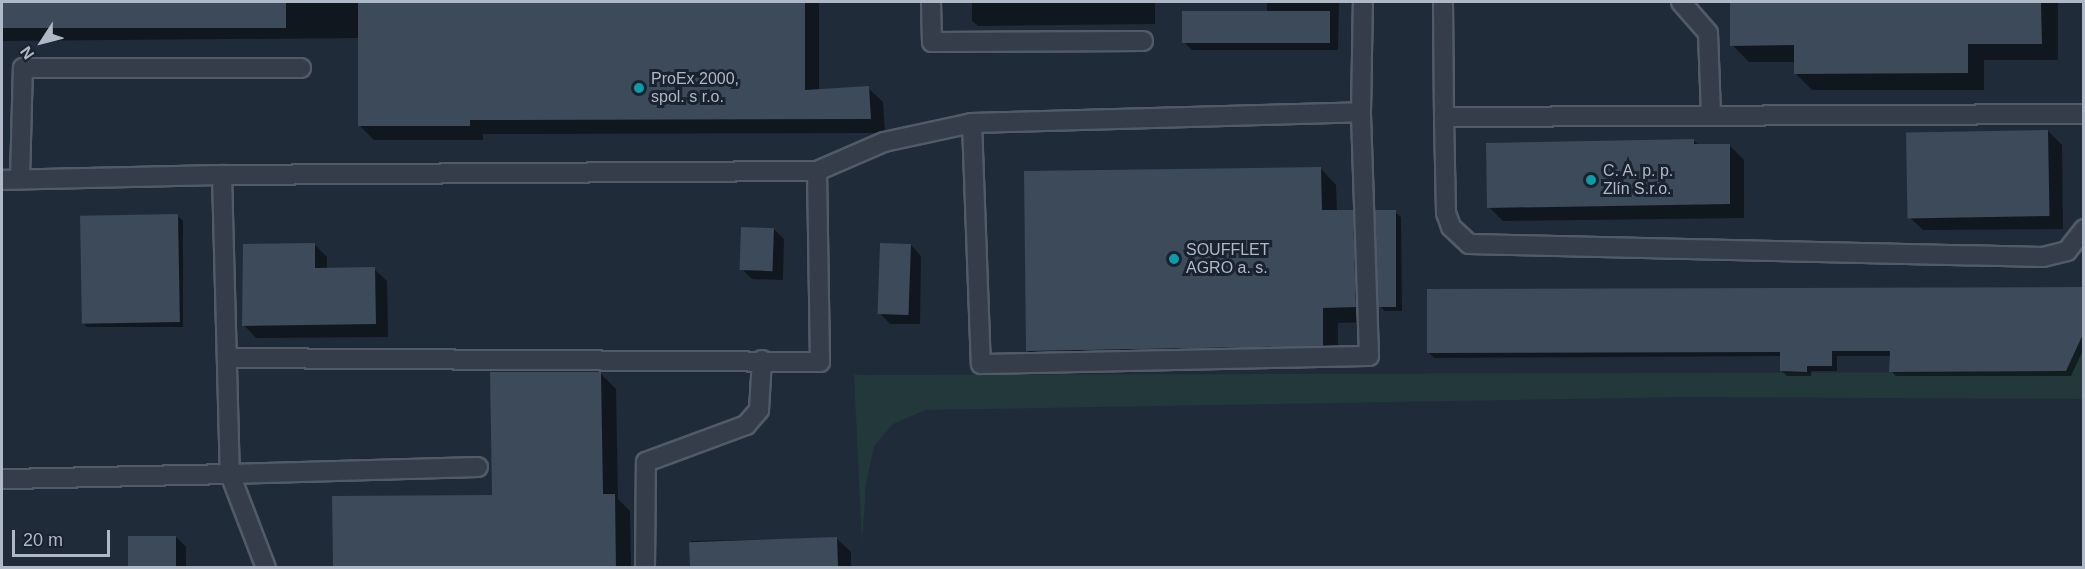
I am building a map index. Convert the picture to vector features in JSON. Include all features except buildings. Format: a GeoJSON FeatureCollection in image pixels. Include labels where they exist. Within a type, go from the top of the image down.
{"type":"FeatureCollection","features":[{"type":"Feature","properties":{"kind":"lane"},"geometry":{"type":"LineString","coordinates":[[931,2],[932,42],[1143,41]]}},
{"type":"Feature","properties":{"kind":"lane"},"geometry":{"type":"LineString","coordinates":[[972,123],[981,364],[1368,356],[1361,112],[1363,2]]}},
{"type":"Feature","properties":{"kind":"lane"},"geometry":{"type":"LineString","coordinates":[[1443,2],[1446,213],[1451,227],[1469,244],[2043,257],[2067,251],[2084,229]]}},
{"type":"Feature","properties":{"kind":"lane"},"geometry":{"type":"LineString","coordinates":[[1682,2],[1708,33],[1711,116]]}},
{"type":"Feature","properties":{"kind":"lane"},"geometry":{"type":"LineString","coordinates":[[20,179],[23,68],[301,68]]}},
{"type":"Feature","properties":{"kind":"lane"},"geometry":{"type":"LineString","coordinates":[[2,180],[222,175],[818,171],[884,142],[972,123],[1361,112]]}},
{"type":"Feature","properties":{"kind":"lane"},"geometry":{"type":"LineString","coordinates":[[1444,117],[2084,114]]}},
{"type":"Feature","properties":{"kind":"lane"},"geometry":{"type":"LineString","coordinates":[[228,358],[820,362],[818,171]]}},
{"type":"Feature","properties":{"kind":"lane"},"geometry":{"type":"LineString","coordinates":[[222,175],[230,474],[266,567]]}},
{"type":"Feature","properties":{"kind":"lane"},"geometry":{"type":"LineString","coordinates":[[645,567],[646,462],[746,425],[759,410],[762,360]]}},
{"type":"Feature","properties":{"kind":"lane"},"geometry":{"type":"LineString","coordinates":[[2,479],[478,467]]}},
{"type":"Feature","properties":{"kind":"green space"},"geometry":{"type":"Polygon","coordinates":[[[2083,334],[2083,399],[1687,397],[925,410],[893,424],[874,446],[866,484],[862,545],[854,375],[2066,372],[2083,334]]]}},
{"type":"Feature","properties":{"kind":"place","name":"ProEx 2000, spol. s r.o."},"geometry":{"type":"Point","coordinates":[639,88]}},
{"type":"Feature","properties":{"kind":"place","name":"C. A. p. p. Zlín S.r.o."},"geometry":{"type":"Point","coordinates":[1591,180]}},
{"type":"Feature","properties":{"kind":"place","name":"SOUFFLET AGRO a. s."},"geometry":{"type":"Point","coordinates":[1174,259]}}]}
